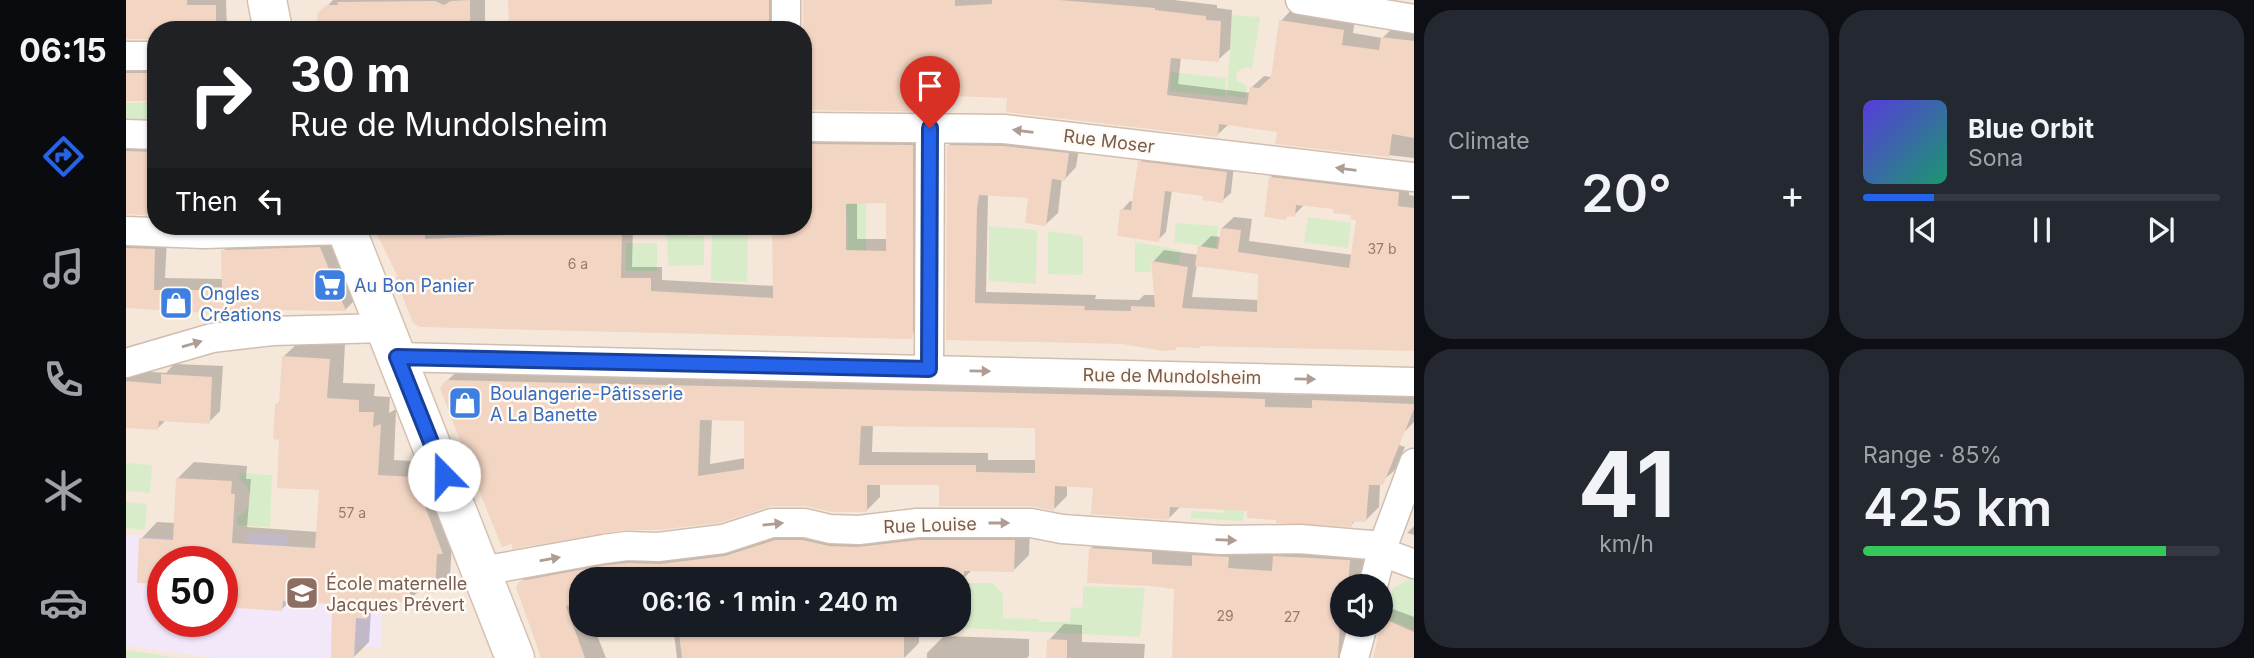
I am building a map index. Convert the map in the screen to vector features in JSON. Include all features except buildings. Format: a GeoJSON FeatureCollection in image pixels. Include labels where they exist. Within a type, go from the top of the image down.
{"type":"FeatureCollection","features":[{"type":"Feature","properties":{"kind":"main road"},"geometry":{"type":"LineString","coordinates":[[267,0],[272,21]]}},
{"type":"Feature","properties":{"kind":"main road"},"geometry":{"type":"LineString","coordinates":[[349,235],[515,658]]}},
{"type":"Feature","properties":{"kind":"street"},"geometry":{"type":"LineString","coordinates":[[786,0],[786,21]]}},
{"type":"Feature","properties":{"kind":"street"},"geometry":{"type":"LineString","coordinates":[[1300,0],[1414,19]]}},
{"type":"Feature","properties":{"kind":"street"},"geometry":{"type":"LineString","coordinates":[[126,56],[147,56]]}},
{"type":"Feature","properties":{"kind":"street","name":"Rue Moser"},"geometry":{"type":"LineString","coordinates":[[812,127],[1004,129],[1414,177]]}},
{"type":"Feature","properties":{"kind":"street"},"geometry":{"type":"LineString","coordinates":[[929,369],[930,128]]}},
{"type":"Feature","properties":{"kind":"street"},"geometry":{"type":"LineString","coordinates":[[126,134],[147,135]]}},
{"type":"Feature","properties":{"kind":"street"},"geometry":{"type":"LineString","coordinates":[[126,231],[147,232]]}},
{"type":"Feature","properties":{"kind":"street","name":"Rue de Mundolsheim"},"geometry":{"type":"LineString","coordinates":[[126,363],[212,338],[272,331],[392,342],[929,369],[1414,382]]}},
{"type":"Feature","properties":{"kind":"street"},"geometry":{"type":"LineString","coordinates":[[1376,574],[1382,549],[1414,463]]}},
{"type":"Feature","properties":{"kind":"street","name":"Rue Louise"},"geometry":{"type":"LineString","coordinates":[[482,571],[604,549],[627,546],[658,547],[723,539],[772,523],[806,523],[830,529],[859,530],[917,523],[1031,523],[1062,529],[1221,540],[1300,539],[1382,549],[1414,564]]}},
{"type":"Feature","properties":{"kind":"street"},"geometry":{"type":"LineString","coordinates":[[1354,658],[1360,637]]}},
{"type":"Feature","properties":{"kind":"shaded area"},"geometry":{"type":"Polygon","coordinates":[[[126,0],[1414,0],[1414,658],[126,658],[126,0]]]}},
{"type":"Feature","properties":{"kind":"shaded area","name":"École maternelle Jacques Prévert"},"geometry":{"type":"Polygon","coordinates":[[[248,533],[288,535],[288,546],[361,551],[381,588],[381,647],[357,646],[356,658],[216,658],[126,646],[126,535],[247,544],[248,533]]]}},
{"type":"Feature","properties":{"kind":"green space"},"geometry":{"type":"Polygon","coordinates":[[[1232,15],[1260,17],[1252,69],[1243,69],[1236,75],[1237,81],[1247,86],[1245,98],[1227,95],[1232,15]]]}},
{"type":"Feature","properties":{"kind":"green space"},"geometry":{"type":"Polygon","coordinates":[[[1171,72],[1226,78],[1225,97],[1170,91],[1171,72]]]}},
{"type":"Feature","properties":{"kind":"green space"},"geometry":{"type":"Polygon","coordinates":[[[147,102],[147,121],[126,121],[126,103],[147,102]]]}},
{"type":"Feature","properties":{"kind":"green space"},"geometry":{"type":"Polygon","coordinates":[[[866,196],[866,263],[848,263],[847,211],[812,210],[866,196]]]}},
{"type":"Feature","properties":{"kind":"green space"},"geometry":{"type":"Polygon","coordinates":[[[1308,217],[1351,223],[1348,248],[1304,242],[1308,217]]]}},
{"type":"Feature","properties":{"kind":"green space"},"geometry":{"type":"Polygon","coordinates":[[[1176,223],[1218,226],[1216,248],[1174,242],[1176,223]]]}},
{"type":"Feature","properties":{"kind":"green space"},"geometry":{"type":"Polygon","coordinates":[[[989,226],[1037,230],[1036,284],[989,281],[989,226]]]}},
{"type":"Feature","properties":{"kind":"green space"},"geometry":{"type":"Polygon","coordinates":[[[1048,231],[1083,236],[1083,275],[1048,274],[1048,231]]]}},
{"type":"Feature","properties":{"kind":"green space"},"geometry":{"type":"Polygon","coordinates":[[[667,235],[704,236],[704,265],[668,266],[667,235]]]}},
{"type":"Feature","properties":{"kind":"green space"},"geometry":{"type":"Polygon","coordinates":[[[712,235],[748,235],[747,282],[711,281],[712,235]]]}},
{"type":"Feature","properties":{"kind":"green space"},"geometry":{"type":"Polygon","coordinates":[[[1135,242],[1181,250],[1179,264],[1150,260],[1151,272],[1135,272],[1135,242]]]}},
{"type":"Feature","properties":{"kind":"green space"},"geometry":{"type":"Polygon","coordinates":[[[626,243],[657,243],[657,271],[626,271],[626,243]]]}},
{"type":"Feature","properties":{"kind":"green space"},"geometry":{"type":"Polygon","coordinates":[[[126,463],[152,465],[150,493],[126,491],[126,463]]]}},
{"type":"Feature","properties":{"kind":"green space"},"geometry":{"type":"Polygon","coordinates":[[[240,473],[272,475],[270,527],[237,525],[237,517],[246,510],[250,499],[248,488],[239,479],[240,473]]]}},
{"type":"Feature","properties":{"kind":"green space"},"geometry":{"type":"Polygon","coordinates":[[[1226,479],[1246,480],[1243,521],[1191,518],[1191,511],[1224,513],[1226,479]]]}},
{"type":"Feature","properties":{"kind":"green space"},"geometry":{"type":"Polygon","coordinates":[[[126,502],[147,504],[145,530],[126,528],[126,502]]]}},
{"type":"Feature","properties":{"kind":"green space"},"geometry":{"type":"Polygon","coordinates":[[[1411,578],[1414,579],[1414,630],[1393,621],[1393,588],[1411,578]]]}},
{"type":"Feature","properties":{"kind":"green space"},"geometry":{"type":"Polygon","coordinates":[[[971,583],[993,583],[1003,594],[1003,618],[1039,619],[1039,622],[1070,622],[1071,608],[1083,607],[1083,586],[1145,588],[1140,637],[971,628],[971,583]]]}},
{"type":"Feature","properties":{"kind":"green space"},"geometry":{"type":"Polygon","coordinates":[[[126,650],[180,658],[126,658],[126,650]]]}},
{"type":"Feature","properties":{"kind":"place","name":"Au Bon Panier"},"geometry":{"type":"Point","coordinates":[330,285]}},
{"type":"Feature","properties":{"kind":"place","name":"Ongles Créations"},"geometry":{"type":"Point","coordinates":[176,303]}},
{"type":"Feature","properties":{"kind":"place","name":"Boulangerie-Pâtisserie A La Banette"},"geometry":{"type":"Point","coordinates":[465,403]}},
{"type":"Feature","properties":{"kind":"place","name":"École maternelle Jacques Prévert"},"geometry":{"type":"Point","coordinates":[302,593]}},
{"type":"Feature","properties":{"kind":"route"},"geometry":{"type":"LineString","coordinates":[[444,475],[397,357],[929,369],[930,128]]}}]}
